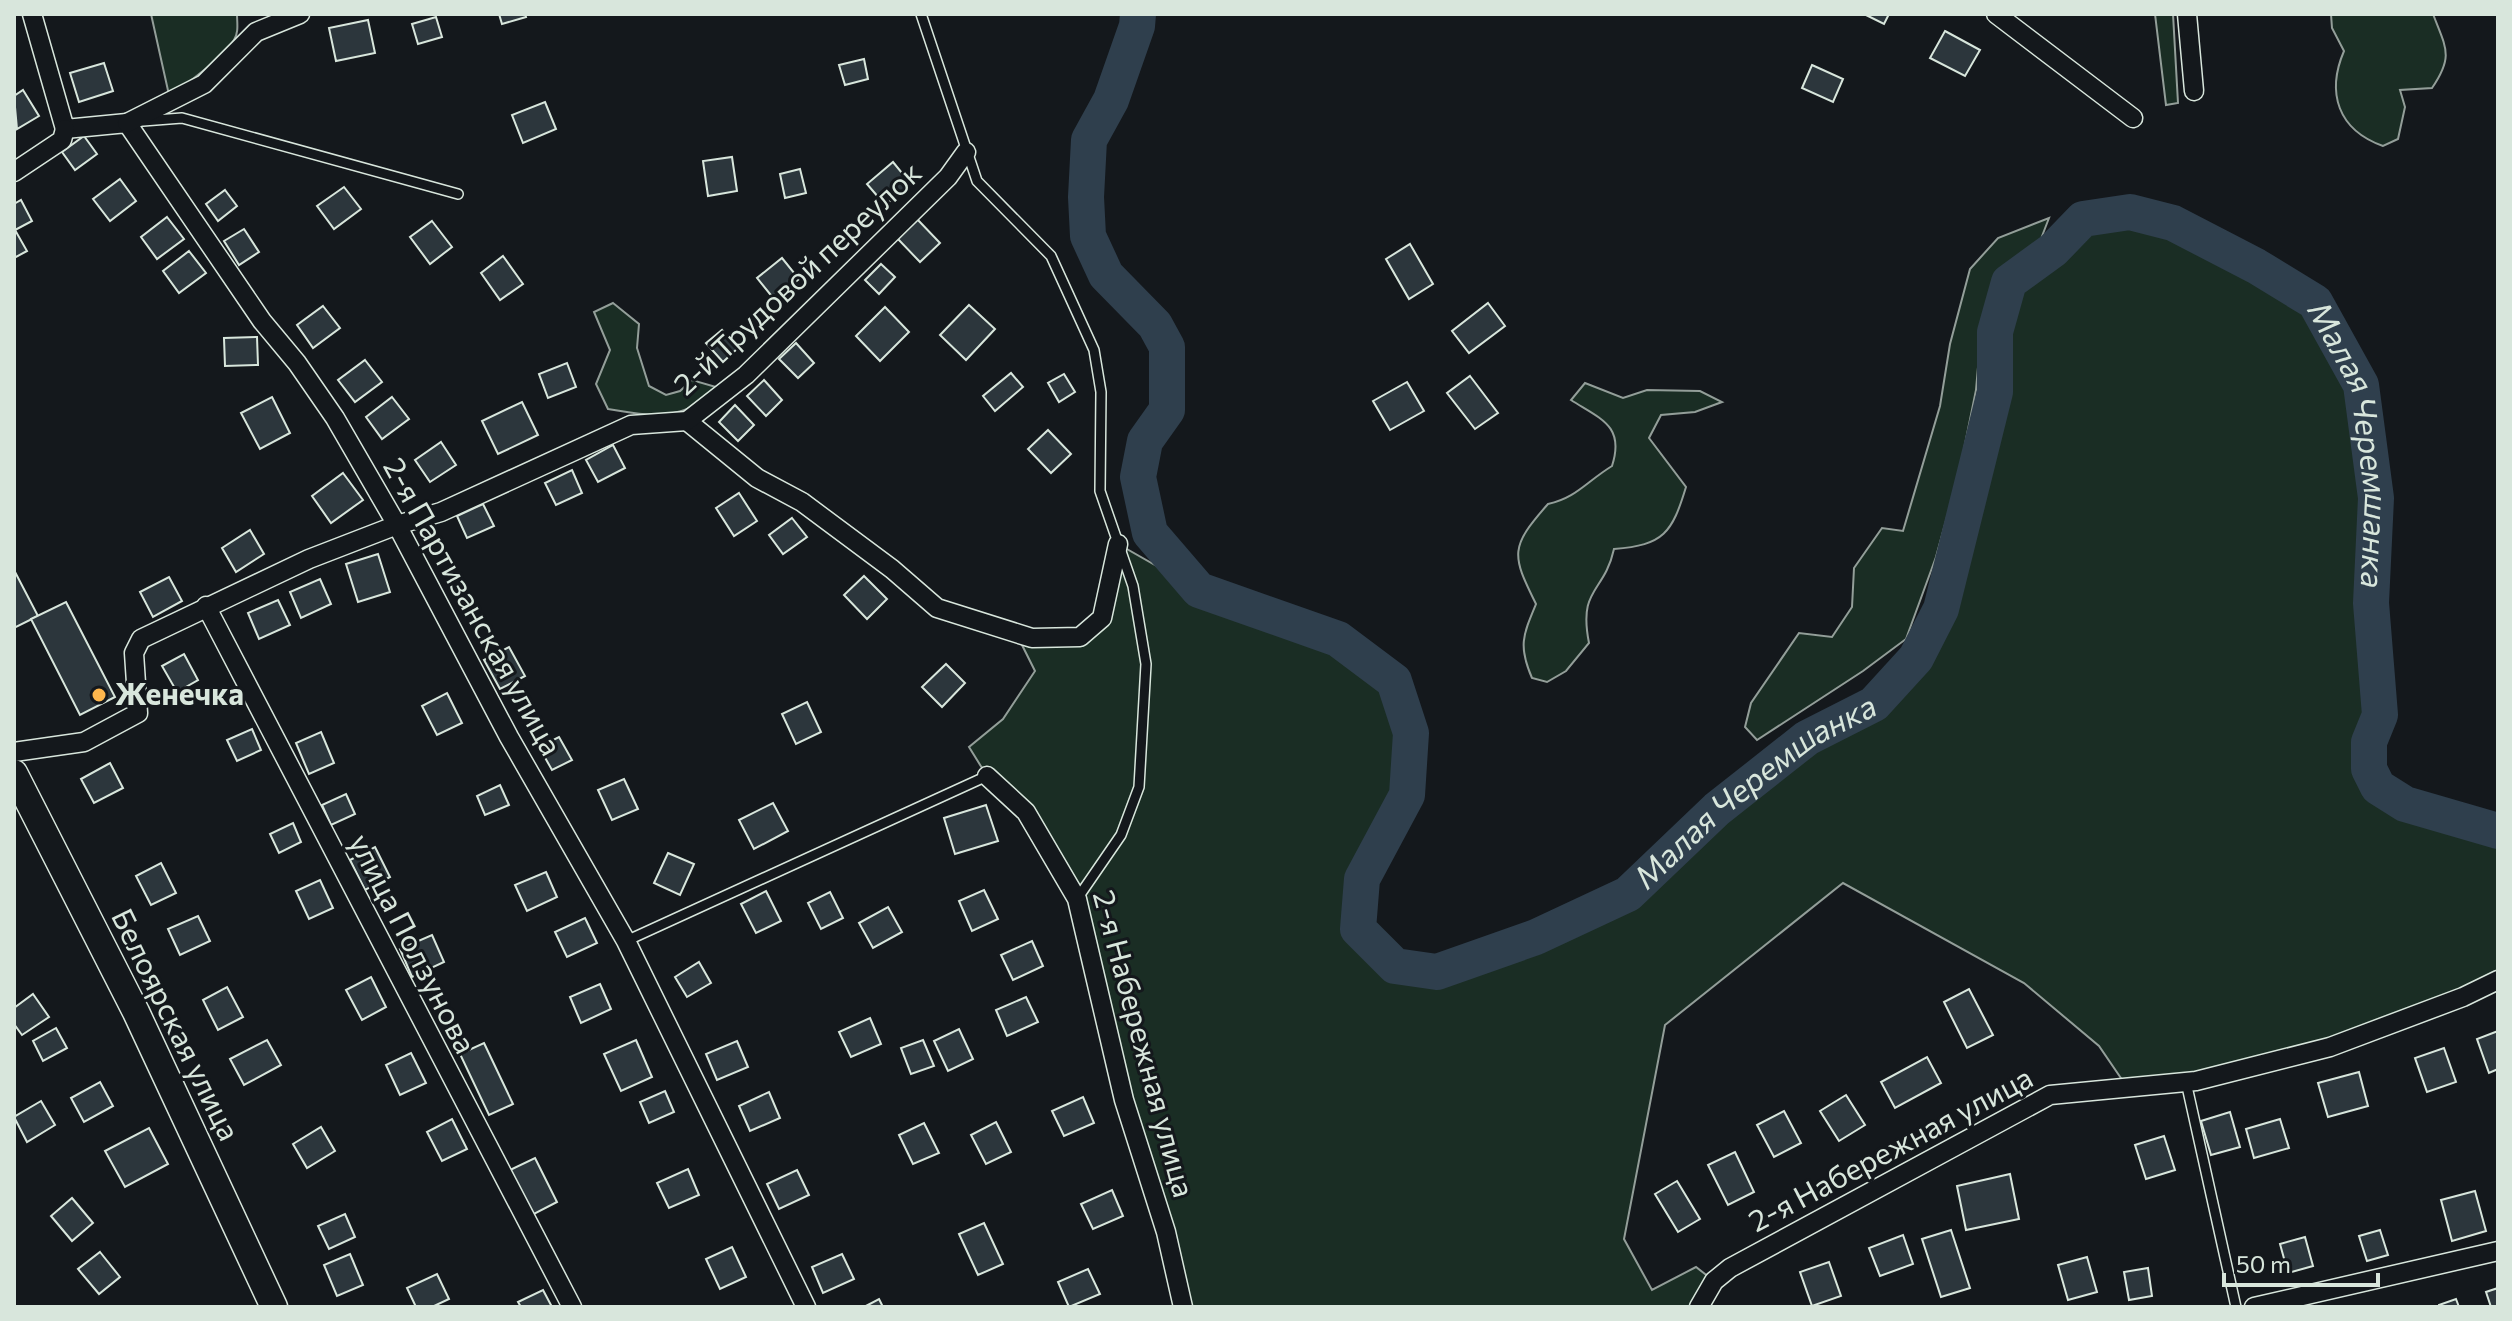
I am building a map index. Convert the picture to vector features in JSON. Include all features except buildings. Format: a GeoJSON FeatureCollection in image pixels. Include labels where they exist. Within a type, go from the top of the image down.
{"type":"FeatureCollection","features":[{"type":"Feature","properties":{"kind":"street"},"geometry":{"type":"LineString","coordinates":[[14,172],[62,140],[65,129],[32,14]]}},
{"type":"Feature","properties":{"kind":"street"},"geometry":{"type":"LineString","coordinates":[[65,129],[127,123],[204,84],[256,32],[300,14]]}},
{"type":"Feature","properties":{"kind":"street"},"geometry":{"type":"LineString","coordinates":[[1996,14],[2133,118]]}},
{"type":"Feature","properties":{"kind":"street"},"geometry":{"type":"LineString","coordinates":[[2187,14],[2194,91]]}},
{"type":"Feature","properties":{"kind":"street","name":"2-я Партизанская улица"},"geometry":{"type":"LineString","coordinates":[[127,123],[262,321],[297,363],[335,418],[397,525],[509,737],[626,941],[806,1307]]}},
{"type":"Feature","properties":{"kind":"street","name":"2-й Трудовой переулок"},"geometry":{"type":"LineString","coordinates":[[14,752],[84,742],[138,713],[134,653],[141,639],[206,606],[397,525],[441,512],[631,425],[687,421],[746,375],[948,177],[966,152]]}},
{"type":"Feature","properties":{"kind":"street"},"geometry":{"type":"LineString","coordinates":[[687,421],[757,478],[802,502],[892,569],[937,608],[1032,638],[1080,637],[1102,618],[1118,544]]}},
{"type":"Feature","properties":{"kind":"street","name":"улица Ползунова"},"geometry":{"type":"LineString","coordinates":[[206,606],[572,1307]]}},
{"type":"Feature","properties":{"kind":"street","name":"Белоярская улица"},"geometry":{"type":"LineString","coordinates":[[14,773],[136,1012],[274,1307]]}},
{"type":"Feature","properties":{"kind":"street","name":"2-я Набережная улица"},"geometry":{"type":"LineString","coordinates":[[987,776],[1026,812],[1077,899],[1124,1100],[1166,1232],[1183,1307]]}},
{"type":"Feature","properties":{"kind":"street","name":"2-я Набережная улица"},"geometry":{"type":"LineString","coordinates":[[1699,1307],[1714,1281],[1730,1268],[2050,1095],[2186,1082],[2330,1047],[2463,997],[2498,980]]}},
{"type":"Feature","properties":{"kind":"street"},"geometry":{"type":"LineString","coordinates":[[2254,1307],[2498,1251]]}},
{"type":"Feature","properties":{"kind":"lane"},"geometry":{"type":"LineString","coordinates":[[921,14],[977,181],[1051,256],[1094,350],[1101,392],[1100,491],[1133,586],[1146,664],[1139,787],[1121,835],[1077,899]]}},
{"type":"Feature","properties":{"kind":"lane"},"geometry":{"type":"LineString","coordinates":[[127,123],[182,118],[458,194]]}},
{"type":"Feature","properties":{"kind":"lane"},"geometry":{"type":"LineString","coordinates":[[626,941],[987,776]]}},
{"type":"Feature","properties":{"kind":"lane"},"geometry":{"type":"LineString","coordinates":[[2186,1082],[2236,1307]]}},
{"type":"Feature","properties":{"kind":"green space"},"geometry":{"type":"Polygon","coordinates":[[[151,14],[237,14],[237,34],[213,62],[169,95],[151,14]]]}},
{"type":"Feature","properties":{"kind":"green space"},"geometry":{"type":"Polygon","coordinates":[[[2155,14],[2173,14],[2178,103],[2166,105],[2155,14]]]}},
{"type":"Feature","properties":{"kind":"green space"},"geometry":{"type":"Polygon","coordinates":[[[2331,14],[2433,14],[2438,26],[2446,52],[2439,77],[2432,88],[2400,90],[2405,107],[2398,139],[2383,146],[2355,130],[2340,108],[2336,81],[2344,51],[2332,28],[2331,14]]]}},
{"type":"Feature","properties":{"kind":"green space"},"geometry":{"type":"Polygon","coordinates":[[[2130,212],[2173,223],[2256,266],[2315,302],[2364,403],[2376,498],[2371,603],[2380,715],[2369,742],[2369,769],[2378,787],[2405,804],[2498,831],[2498,980],[2330,1047],[2127,1087],[2099,1046],[2024,983],[1843,883],[1665,1025],[1624,1239],[1652,1290],[1696,1267],[1714,1281],[1700,1307],[1187,1307],[1077,899],[1026,812],[987,776],[969,747],[1003,719],[1035,671],[1022,645],[1080,637],[1102,618],[1118,544],[1199,590],[1338,639],[1394,681],[1411,733],[1407,795],[1385,832],[1360,898],[1358,929],[1395,966],[1437,972],[1536,937],[1628,894],[1717,809],[1807,738],[1874,704],[1916,658],[1941,609],[1995,392],[1995,332],[2009,282],[2053,250],[2083,219],[2130,212]]]}},
{"type":"Feature","properties":{"kind":"green space"},"geometry":{"type":"Polygon","coordinates":[[[2049,218],[2039,244],[1995,281],[1981,333],[1976,390],[1959,474],[1936,557],[1906,639],[1757,740],[1745,727],[1751,703],[1799,633],[1832,637],[1852,607],[1854,568],[1882,528],[1903,531],[1940,406],[1950,344],[1970,269],[1998,238],[2049,218]]]}},
{"type":"Feature","properties":{"kind":"green space"},"geometry":{"type":"Polygon","coordinates":[[[613,303],[639,324],[637,348],[649,386],[666,395],[680,391],[692,380],[716,387],[705,399],[680,412],[666,414],[638,414],[608,409],[596,384],[610,350],[594,312],[613,303]]]}},
{"type":"Feature","properties":{"kind":"green space"},"geometry":{"type":"Polygon","coordinates":[[[1585,383],[1623,398],[1647,390],[1700,391],[1722,402],[1695,412],[1661,415],[1649,438],[1686,487],[1676,516],[1664,534],[1655,540],[1614,549],[1610,564],[1589,601],[1589,643],[1566,671],[1547,682],[1532,678],[1525,657],[1525,633],[1536,604],[1522,573],[1518,551],[1527,531],[1548,504],[1574,494],[1612,466],[1615,452],[1613,433],[1601,419],[1571,400],[1585,383]]]}},
{"type":"Feature","properties":{"kind":"waterway","name":"Малая Черемшанка"},"geometry":{"type":"LineString","coordinates":[[1138,14],[1137,26],[1111,100],[1089,140],[1086,197],[1088,236],[1106,275],[1155,325],[1167,347],[1167,410],[1145,441],[1138,477],[1150,533],[1199,590],[1338,639],[1394,681],[1411,733],[1407,795],[1362,879],[1358,929],[1395,966],[1437,972],[1536,937],[1628,894],[1717,809],[1807,738],[1874,704],[1916,658],[1941,609],[1995,392],[1995,332],[2009,282],[2053,250],[2083,219],[2130,212],[2173,223],[2256,266],[2315,302],[2361,385],[2376,498],[2371,603],[2380,715],[2369,742],[2369,769],[2378,787],[2405,804],[2498,831]]}},
{"type":"Feature","properties":{"kind":"place","name":"Женечка"},"geometry":{"type":"Point","coordinates":[99,695]}}]}
